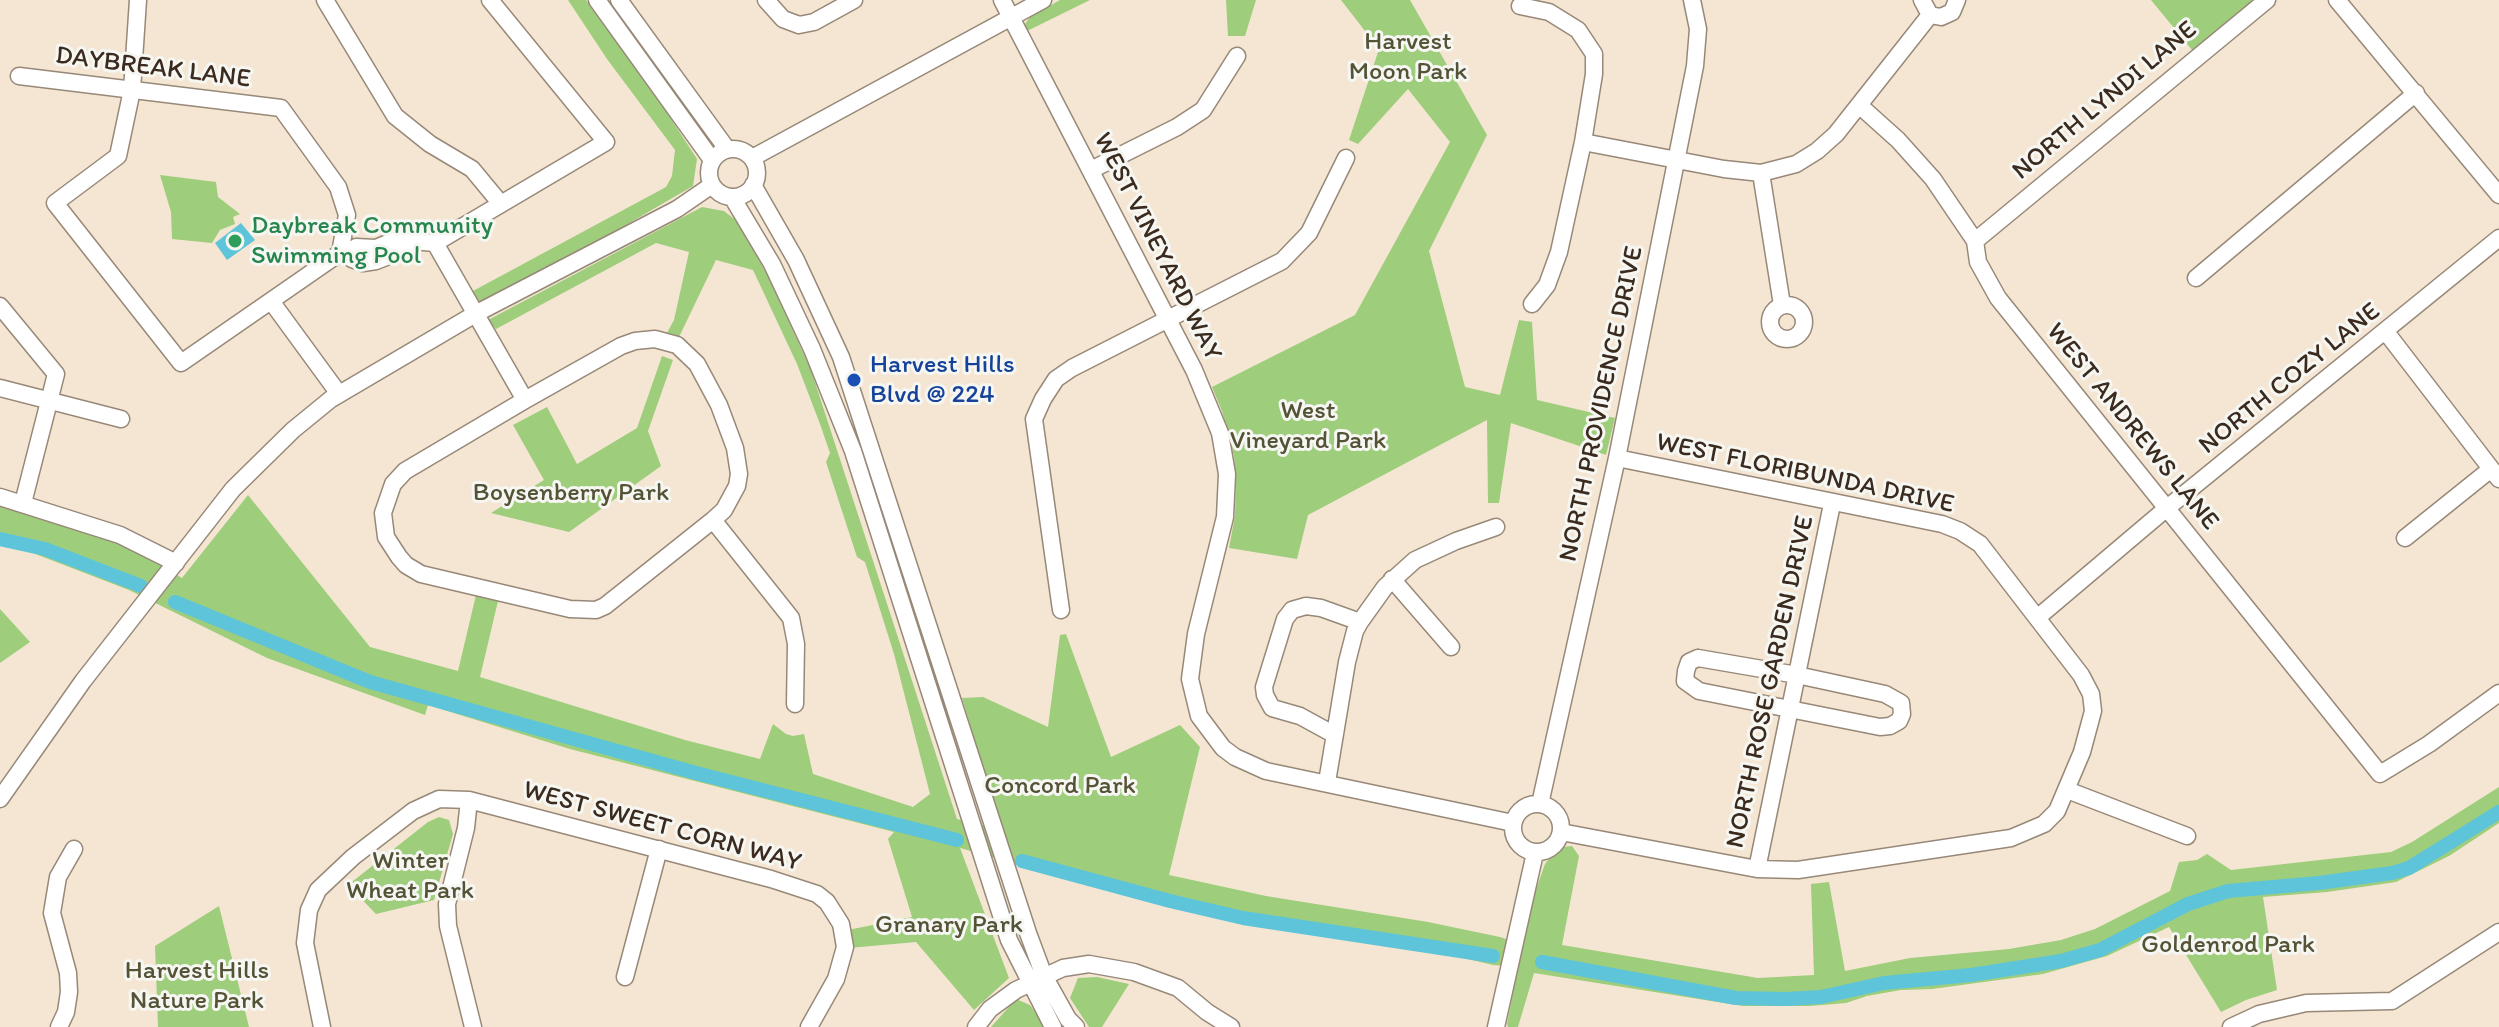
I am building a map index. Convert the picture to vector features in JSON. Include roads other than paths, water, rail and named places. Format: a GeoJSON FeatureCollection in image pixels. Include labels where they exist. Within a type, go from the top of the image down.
{"type":"FeatureCollection","features":[{"type":"Feature","properties":{"kind":"street"},"geometry":{"type":"LineString","coordinates":[[138,0],[132,90],[118,156],[55,203],[181,363],[356,247],[376,248],[402,237],[435,243],[606,142],[490,0]]}},
{"type":"Feature","properties":{"kind":"street"},"geometry":{"type":"LineString","coordinates":[[325,0],[395,116],[430,144],[472,169],[501,204]]}},
{"type":"Feature","properties":{"kind":"street"},"geometry":{"type":"LineString","coordinates":[[597,0],[712,160]]}},
{"type":"Feature","properties":{"kind":"street"},"geometry":{"type":"LineString","coordinates":[[619,0],[727,149]]}},
{"type":"Feature","properties":{"kind":"street"},"geometry":{"type":"LineString","coordinates":[[766,0],[791,23],[814,22],[854,0]]}},
{"type":"Feature","properties":{"kind":"street","name":"WEST VINEYARD WAY"},"geometry":{"type":"LineString","coordinates":[[1002,0],[1168,319],[1214,415],[1222,444],[1227,474],[1222,535],[1190,679],[1199,716],[1223,748],[1235,757],[1266,771],[1327,782]]}},
{"type":"Feature","properties":{"kind":"street"},"geometry":{"type":"LineString","coordinates":[[752,158],[1043,0]]}},
{"type":"Feature","properties":{"kind":"street"},"geometry":{"type":"LineString","coordinates":[[1583,142],[1761,173],[1796,164],[1836,134],[1926,7],[1947,15],[1957,0]]}},
{"type":"Feature","properties":{"kind":"street","name":"NORTH LYNDI LANE"},"geometry":{"type":"LineString","coordinates":[[1975,241],[2267,0]]}},
{"type":"Feature","properties":{"kind":"street"},"geometry":{"type":"LineString","coordinates":[[2337,0],[2499,195]]}},
{"type":"Feature","properties":{"kind":"street"},"geometry":{"type":"LineString","coordinates":[[1520,6],[1549,12],[1564,19],[1578,30],[1594,54],[1593,92],[1554,269],[1547,285],[1532,304]]}},
{"type":"Feature","properties":{"kind":"street","name":"NORTH PROVIDENCE DRIVE"},"geometry":{"type":"LineString","coordinates":[[1540,804],[1617,458],[1698,47],[1694,6]]}},
{"type":"Feature","properties":{"kind":"street"},"geometry":{"type":"LineString","coordinates":[[1091,170],[1177,127],[1203,110],[1237,56]]}},
{"type":"Feature","properties":{"kind":"street","name":"DAYBREAK LANE"},"geometry":{"type":"LineString","coordinates":[[19,76],[281,108],[338,187],[347,215],[344,254]]}},
{"type":"Feature","properties":{"kind":"street"},"geometry":{"type":"LineString","coordinates":[[2196,278],[2416,93]]}},
{"type":"Feature","properties":{"kind":"street","name":"WEST ANDREWS LANE"},"geometry":{"type":"LineString","coordinates":[[1859,105],[1898,140],[1933,179],[1975,241],[1978,262],[1998,298],[2380,774],[2429,744],[2499,693]]}},
{"type":"Feature","properties":{"kind":"street"},"geometry":{"type":"LineString","coordinates":[[727,149],[736,149],[752,158],[757,176],[753,185],[741,195],[732,197],[721,194],[712,185],[709,168],[712,160],[727,149]]}},
{"type":"Feature","properties":{"kind":"street"},"geometry":{"type":"LineString","coordinates":[[1061,610],[1034,419],[1056,379],[1282,261],[1309,233],[1346,158]]}},
{"type":"Feature","properties":{"kind":"street"},"geometry":{"type":"LineString","coordinates":[[1761,173],[1782,305]]}},
{"type":"Feature","properties":{"kind":"street"},"geometry":{"type":"LineString","coordinates":[[0,799],[83,681],[233,489],[293,430],[339,394],[477,313],[677,209],[712,185]]}},
{"type":"Feature","properties":{"kind":"street"},"geometry":{"type":"LineString","coordinates":[[753,185],[796,260],[841,357],[1028,933],[1037,980],[1053,1027]]}},
{"type":"Feature","properties":{"kind":"street"},"geometry":{"type":"LineString","coordinates":[[732,197],[772,264],[812,349],[853,451],[1009,940],[1076,1027]]}},
{"type":"Feature","properties":{"kind":"street","name":"NORTH COZY LANE"},"geometry":{"type":"LineString","coordinates":[[2037,618],[2499,238]]}},
{"type":"Feature","properties":{"kind":"street"},"geometry":{"type":"LineString","coordinates":[[435,243],[525,400]]}},
{"type":"Feature","properties":{"kind":"street"},"geometry":{"type":"LineString","coordinates":[[271,301],[339,394]]}},
{"type":"Feature","properties":{"kind":"street"},"geometry":{"type":"LineString","coordinates":[[0,306],[56,374],[23,503]]}},
{"type":"Feature","properties":{"kind":"street"},"geometry":{"type":"LineString","coordinates":[[2386,332],[2495,474],[2405,538]]}},
{"type":"Feature","properties":{"kind":"street"},"geometry":{"type":"LineString","coordinates":[[655,339],[677,345],[688,353],[703,373],[735,448],[739,474],[737,486],[724,510],[605,606],[578,611],[421,574],[406,565],[392,550],[384,528],[385,506],[393,484],[405,471],[525,400],[628,343],[655,339]]}},
{"type":"Feature","properties":{"kind":"street"},"geometry":{"type":"LineString","coordinates":[[0,388],[121,419]]}},
{"type":"Feature","properties":{"kind":"street","name":"WEST FLORIBUNDA DRIVE"},"geometry":{"type":"LineString","coordinates":[[1561,832],[1757,869],[1798,870],[2011,838],[2044,824],[2057,811],[2082,752],[2093,711],[2081,675],[1980,544],[1960,531],[1942,524],[1617,458]]}},
{"type":"Feature","properties":{"kind":"street"},"geometry":{"type":"LineString","coordinates":[[0,497],[120,535],[176,563]]}},
{"type":"Feature","properties":{"kind":"street","name":"NORTH ROSE GARDEN DRIVE"},"geometry":{"type":"LineString","coordinates":[[1757,869],[1832,504]]}},
{"type":"Feature","properties":{"kind":"street"},"geometry":{"type":"LineString","coordinates":[[713,520],[791,618],[796,644],[795,704]]}},
{"type":"Feature","properties":{"kind":"street"},"geometry":{"type":"LineString","coordinates":[[1496,527],[1415,560],[1392,579],[1360,622],[1352,641],[1333,734],[1327,782],[1513,823]]}},
{"type":"Feature","properties":{"kind":"street"},"geometry":{"type":"LineString","coordinates":[[1392,579],[1451,647]]}},
{"type":"Feature","properties":{"kind":"street"},"geometry":{"type":"LineString","coordinates":[[1333,734],[1300,716],[1272,708],[1264,687],[1285,619],[1292,610],[1306,606],[1321,608],[1360,622]]}},
{"type":"Feature","properties":{"kind":"street"},"geometry":{"type":"LineString","coordinates":[[1698,658],[1797,675],[1893,697],[1901,703],[1902,714],[1899,721],[1880,727],[1699,691],[1685,681],[1689,662],[1698,658]]}},
{"type":"Feature","properties":{"kind":"street"},"geometry":{"type":"LineString","coordinates":[[2067,790],[2187,836]]}},
{"type":"Feature","properties":{"kind":"street","name":"WEST SWEET CORN WAY"},"geometry":{"type":"LineString","coordinates":[[322,1027],[306,958],[309,910],[318,890],[413,811],[439,799],[469,800],[771,879],[817,894],[827,902],[841,924],[845,947],[836,979],[809,1027]]}},
{"type":"Feature","properties":{"kind":"street"},"geometry":{"type":"LineString","coordinates":[[469,800],[466,828],[447,904],[448,926],[473,1027]]}},
{"type":"Feature","properties":{"kind":"street"},"geometry":{"type":"LineString","coordinates":[[1540,804],[1554,810],[1561,824],[1561,832],[1550,849],[1535,853],[1518,843],[1513,823],[1520,810],[1540,804]]}},
{"type":"Feature","properties":{"kind":"street"},"geometry":{"type":"LineString","coordinates":[[59,1027],[66,1012],[68,973],[52,913],[58,877],[74,849]]}},
{"type":"Feature","properties":{"kind":"street"},"geometry":{"type":"LineString","coordinates":[[625,977],[659,849]]}},
{"type":"Feature","properties":{"kind":"street"},"geometry":{"type":"LineString","coordinates":[[1496,1027],[1535,853]]}},
{"type":"Feature","properties":{"kind":"street"},"geometry":{"type":"LineString","coordinates":[[2231,1027],[2261,1020],[2306,1003],[2392,1001],[2499,932]]}},
{"type":"Feature","properties":{"kind":"street"},"geometry":{"type":"LineString","coordinates":[[976,1027],[1004,997],[1063,968],[1089,964],[1134,972],[1178,988],[1231,1027]]}},
{"type":"Feature","properties":{"kind":"water","name":"Daybreak Community Swimming Pool"},"geometry":{"type":"Polygon","coordinates":[[[241,223],[255,240],[227,260],[215,243],[241,223]]]}},
{"type":"Feature","properties":{"kind":"waterway"},"geometry":{"type":"LineString","coordinates":[[0,539],[45,549],[141,586]]}},
{"type":"Feature","properties":{"kind":"waterway"},"geometry":{"type":"LineString","coordinates":[[175,602],[370,682],[696,773],[957,840]]}},
{"type":"Feature","properties":{"kind":"waterway"},"geometry":{"type":"LineString","coordinates":[[1542,962],[1736,998],[1786,999],[1821,997],[1884,983],[1971,975],[2061,961],[2100,950],[2188,904],[2228,891],[2319,883],[2409,868],[2499,812]]}},
{"type":"Feature","properties":{"kind":"waterway"},"geometry":{"type":"LineString","coordinates":[[1022,861],[1243,918],[1493,956]]}},
{"type":"Feature","properties":{"kind":"place","name":"Daybreak Community Swimming Pool"},"geometry":{"type":"Point","coordinates":[235,241]}},
{"type":"Feature","properties":{"kind":"place","name":"Harvest Hills Blvd @ 224"},"geometry":{"type":"Point","coordinates":[854,380]}},
{"type":"Feature","properties":{"kind":"park label","name":"Harvest Moon Park"},"geometry":{"type":"Point","coordinates":[1408,57]}},
{"type":"Feature","properties":{"kind":"park label","name":"West Vineyard Park"},"geometry":{"type":"Point","coordinates":[1308,426]}},
{"type":"Feature","properties":{"kind":"park label","name":"Boysenberry Park"},"geometry":{"type":"Point","coordinates":[571,493]}},
{"type":"Feature","properties":{"kind":"park label","name":"Concord Park"},"geometry":{"type":"Point","coordinates":[1060,786]}},
{"type":"Feature","properties":{"kind":"park label","name":"Winter Wheat Park"},"geometry":{"type":"Point","coordinates":[410,876]}},
{"type":"Feature","properties":{"kind":"park label","name":"Granary Park"},"geometry":{"type":"Point","coordinates":[949,925]}},
{"type":"Feature","properties":{"kind":"park label","name":"Goldenrod Park"},"geometry":{"type":"Point","coordinates":[2228,945]}},
{"type":"Feature","properties":{"kind":"park label","name":"Harvest Hills Nature Park"},"geometry":{"type":"Point","coordinates":[197,986]}}]}
